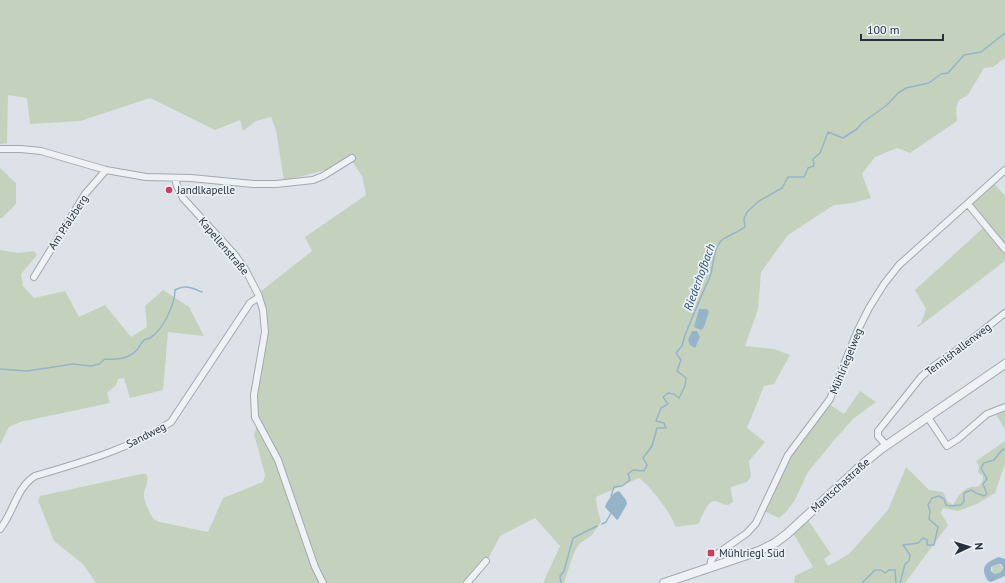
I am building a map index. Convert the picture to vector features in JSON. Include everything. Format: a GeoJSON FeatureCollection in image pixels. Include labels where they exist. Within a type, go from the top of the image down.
{"type":"FeatureCollection","features":[{"type":"Feature","properties":{"kind":"street"},"geometry":{"type":"LineString","coordinates":[[0,149],[41,151],[106,170],[146,177],[253,184],[298,183],[313,180],[323,176],[352,158]]}},
{"type":"Feature","properties":{"kind":"street","name":"Am Pfalzberg"},"geometry":{"type":"LineString","coordinates":[[34,277],[85,194],[106,170]]}},
{"type":"Feature","properties":{"kind":"street","name":"Mühlriegelweg"},"geometry":{"type":"LineString","coordinates":[[710,567],[714,556],[746,533],[756,523],[788,455],[830,399],[857,332],[884,284],[899,265],[1005,170]]}},
{"type":"Feature","properties":{"kind":"street","name":"Kapellenstraße"},"geometry":{"type":"LineString","coordinates":[[175,178],[183,198],[235,255],[245,269],[259,297],[263,310],[265,332],[254,395],[256,417],[278,460],[315,568],[323,583]]}},
{"type":"Feature","properties":{"kind":"street"},"geometry":{"type":"LineString","coordinates":[[968,204],[1005,249]]}},
{"type":"Feature","properties":{"kind":"street","name":"Sandweg"},"geometry":{"type":"LineString","coordinates":[[0,529],[20,492],[27,482],[36,476],[126,446],[158,431],[171,422],[250,303],[259,297]]}},
{"type":"Feature","properties":{"kind":"street","name":"Tennishallenweg"},"geometry":{"type":"LineString","coordinates":[[886,445],[878,436],[878,431],[921,377],[1005,313]]}},
{"type":"Feature","properties":{"kind":"street","name":"Mantschastraße"},"geometry":{"type":"LineString","coordinates":[[664,583],[752,554],[775,543],[886,445],[1005,364]]}},
{"type":"Feature","properties":{"kind":"street"},"geometry":{"type":"LineString","coordinates":[[927,416],[947,446],[958,440],[987,414],[1005,407]]}},
{"type":"Feature","properties":{"kind":"street"},"geometry":{"type":"LineString","coordinates":[[467,583],[486,561]]}},
{"type":"Feature","properties":{"kind":"green space"},"geometry":{"type":"Polygon","coordinates":[[[0,0],[1005,0],[1005,58],[993,67],[984,68],[968,95],[959,100],[956,108],[957,121],[910,153],[897,148],[875,157],[862,174],[871,198],[853,203],[834,205],[788,235],[761,272],[758,309],[745,346],[774,349],[790,355],[774,384],[764,386],[747,428],[765,442],[749,461],[751,477],[747,482],[731,487],[733,502],[725,505],[712,501],[705,510],[698,524],[676,527],[670,514],[639,478],[596,497],[601,522],[592,535],[579,544],[573,555],[564,583],[543,583],[560,546],[535,518],[500,536],[479,576],[472,583],[96,583],[83,564],[54,541],[38,500],[40,496],[146,474],[147,481],[144,496],[147,507],[154,519],[160,522],[208,532],[223,498],[263,482],[265,475],[254,434],[260,421],[256,397],[268,331],[265,306],[260,292],[312,251],[305,237],[366,195],[362,176],[350,158],[329,169],[284,181],[276,130],[271,117],[256,121],[243,131],[240,120],[215,130],[150,98],[80,121],[30,124],[27,98],[8,95],[7,143],[0,144],[0,0]]]}},
{"type":"Feature","properties":{"kind":"green space"},"geometry":{"type":"Polygon","coordinates":[[[0,168],[16,183],[16,204],[2,218],[0,218],[0,168]]]}},
{"type":"Feature","properties":{"kind":"green space"},"geometry":{"type":"Polygon","coordinates":[[[994,183],[1005,196],[1005,246],[971,203],[994,183]]]}},
{"type":"Feature","properties":{"kind":"green space"},"geometry":{"type":"Polygon","coordinates":[[[984,227],[1005,252],[1005,261],[917,328],[921,323],[926,309],[915,290],[984,227]]]}},
{"type":"Feature","properties":{"kind":"green space"},"geometry":{"type":"Polygon","coordinates":[[[0,250],[18,253],[34,251],[37,255],[21,274],[23,286],[34,298],[65,291],[79,317],[105,305],[131,337],[147,327],[145,306],[163,290],[189,307],[204,336],[168,332],[163,390],[130,398],[124,378],[118,379],[116,385],[107,393],[110,403],[20,422],[9,427],[0,445],[0,250]]]}},
{"type":"Feature","properties":{"kind":"green space"},"geometry":{"type":"Polygon","coordinates":[[[860,391],[876,402],[853,419],[808,472],[795,500],[786,512],[779,518],[764,511],[790,456],[829,404],[844,414],[860,391]]]}},
{"type":"Feature","properties":{"kind":"green space"},"geometry":{"type":"Polygon","coordinates":[[[1005,410],[1005,430],[996,414],[1005,410]]]}},
{"type":"Feature","properties":{"kind":"green space"},"geometry":{"type":"Polygon","coordinates":[[[1005,441],[1005,464],[995,493],[977,504],[958,511],[943,508],[941,513],[948,525],[905,583],[794,583],[795,576],[813,567],[793,533],[808,520],[831,554],[824,559],[828,566],[849,554],[888,510],[906,467],[929,490],[943,492],[948,502],[953,505],[960,494],[965,490],[978,486],[982,482],[983,476],[978,472],[979,466],[976,461],[1005,441]]]}},
{"type":"Feature","properties":{"kind":"green space"},"geometry":{"type":"Polygon","coordinates":[[[995,564],[999,564],[1001,565],[1001,573],[995,574],[992,571],[992,567],[995,564]]]}},
{"type":"Feature","properties":{"kind":"water"},"geometry":{"type":"Polygon","coordinates":[[[699,309],[706,309],[709,311],[704,327],[701,330],[694,327],[699,309]]]}},
{"type":"Feature","properties":{"kind":"water"},"geometry":{"type":"Polygon","coordinates":[[[692,331],[697,331],[700,337],[695,348],[690,345],[688,340],[692,331]]]}},
{"type":"Feature","properties":{"kind":"water"},"geometry":{"type":"Polygon","coordinates":[[[619,491],[626,500],[627,504],[617,520],[605,507],[610,497],[619,491]]]}},
{"type":"Feature","properties":{"kind":"water"},"geometry":{"type":"Polygon","coordinates":[[[999,557],[1005,559],[1005,576],[991,582],[988,581],[985,576],[984,569],[987,563],[999,557]],[[1001,564],[991,567],[991,571],[995,574],[1000,572],[1003,567],[1001,564]]]}},
{"type":"Feature","properties":{"kind":"waterway","name":"Riederhofbach"},"geometry":{"type":"LineString","coordinates":[[611,496],[614,487],[622,486],[630,480],[628,474],[633,470],[644,471],[647,465],[643,458],[652,446],[657,428],[666,428],[664,423],[656,421],[661,408],[668,404],[663,397],[668,393],[674,394],[679,398],[685,386],[686,378],[677,371],[681,360],[676,353],[682,346],[685,335],[709,280],[714,255],[722,240],[745,227],[744,219],[747,212],[759,201],[782,188],[788,177],[804,177],[808,168],[814,166],[813,159],[820,153],[828,132],[843,138],[857,129],[862,123],[887,105],[898,93],[906,88],[929,83],[941,74],[948,73],[964,55],[981,52],[1005,33]]}},
{"type":"Feature","properties":{"kind":"waterway"},"geometry":{"type":"LineString","coordinates":[[0,369],[27,371],[73,364],[91,366],[99,364],[105,359],[118,359],[126,357],[134,353],[144,340],[155,334],[164,323],[171,309],[175,290],[185,287],[202,292]]}},
{"type":"Feature","properties":{"kind":"waterway"},"geometry":{"type":"LineString","coordinates":[[900,583],[905,564],[909,561],[910,555],[903,545],[918,543],[923,538],[927,540],[927,545],[934,545],[938,527],[929,519],[930,511],[928,505],[932,498],[939,496],[944,499],[946,505],[950,506],[961,505],[964,501],[964,493],[971,490],[984,496],[987,494],[983,484],[987,479],[981,468],[984,463],[994,460],[1002,450],[1005,449]]}},
{"type":"Feature","properties":{"kind":"waterway","name":"Riederhofbach"},"geometry":{"type":"LineString","coordinates":[[602,524],[606,522],[611,513]]}},
{"type":"Feature","properties":{"kind":"waterway","name":"Riederhofbach"},"geometry":{"type":"LineString","coordinates":[[561,583],[560,576],[564,571],[573,538],[597,526]]}},
{"type":"Feature","properties":{"kind":"waterway"},"geometry":{"type":"LineString","coordinates":[[862,583],[875,570],[881,570],[885,573],[889,570],[895,570],[896,583]]}},
{"type":"Feature","properties":{"kind":"place","name":"Jandlkapelle"},"geometry":{"type":"Point","coordinates":[169,190]}},
{"type":"Feature","properties":{"kind":"place","name":"Mühlriegl Süd"},"geometry":{"type":"Point","coordinates":[711,553]}}]}
